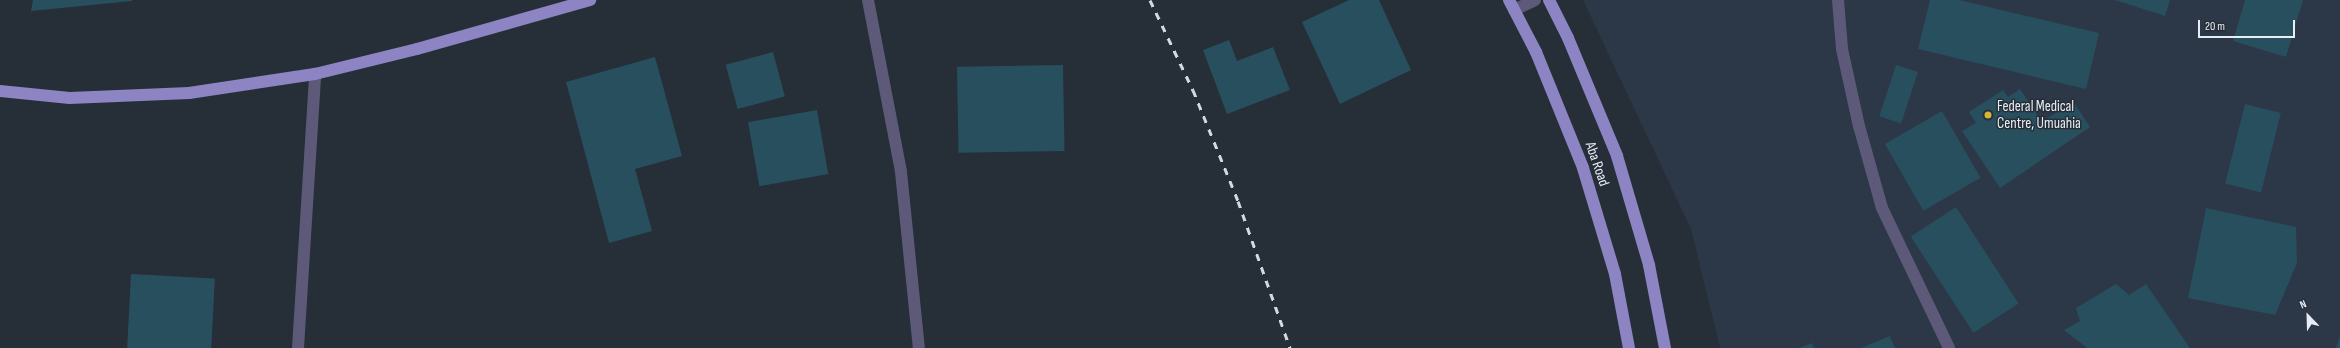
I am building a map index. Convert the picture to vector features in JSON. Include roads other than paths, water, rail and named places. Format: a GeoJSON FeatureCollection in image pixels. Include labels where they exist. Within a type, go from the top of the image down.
{"type":"FeatureCollection","features":[{"type":"Feature","properties":{"kind":"main road"},"geometry":{"type":"LineString","coordinates":[[0,91],[70,98],[189,93],[316,74],[425,47],[590,0]]}},
{"type":"Feature","properties":{"kind":"main road","name":"Aba Road"},"geometry":{"type":"LineString","coordinates":[[1549,0],[1568,38],[1617,156],[1649,265],[1664,348]]}},
{"type":"Feature","properties":{"kind":"main road","name":"Aba Road"},"geometry":{"type":"LineString","coordinates":[[1512,5],[1536,52],[1583,168],[1615,274],[1629,348]]}},
{"type":"Feature","properties":{"kind":"street"},"geometry":{"type":"LineString","coordinates":[[868,0],[901,172],[919,348]]}},
{"type":"Feature","properties":{"kind":"street"},"geometry":{"type":"LineString","coordinates":[[1512,5],[1535,0]]}},
{"type":"Feature","properties":{"kind":"street"},"geometry":{"type":"LineString","coordinates":[[1838,0],[1846,65],[1858,126],[1882,208],[1949,348]]}},
{"type":"Feature","properties":{"kind":"street"},"geometry":{"type":"LineString","coordinates":[[298,348],[316,74]]}},
{"type":"Feature","properties":{"kind":"railway"},"geometry":{"type":"LineString","coordinates":[[1150,0],[1193,90],[1238,201],[1290,348]]}},
{"type":"Feature","properties":{"kind":"place","name":"Federal Medical Centre, Umuahia"},"geometry":{"type":"Point","coordinates":[1988,115]}}]}
